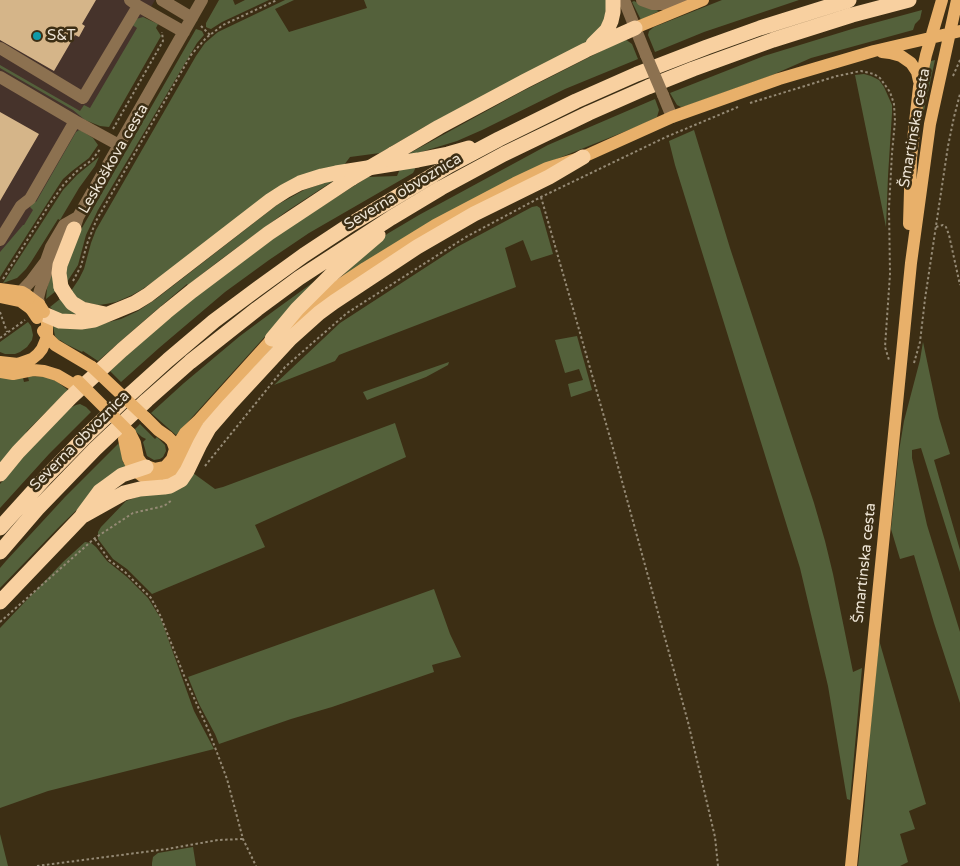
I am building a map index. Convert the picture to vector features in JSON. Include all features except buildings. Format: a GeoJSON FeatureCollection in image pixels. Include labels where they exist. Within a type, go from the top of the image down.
{"type":"FeatureCollection","features":[{"type":"Feature","properties":{"kind":"highway"},"geometry":{"type":"LineString","coordinates":[[586,50],[607,30],[613,12],[613,0]]}},
{"type":"Feature","properties":{"kind":"highway","name":"Severna obvoznica"},"geometry":{"type":"LineString","coordinates":[[0,528],[66,456],[110,412],[162,366],[214,322],[288,266],[351,224],[416,184],[499,139],[576,101],[671,60],[760,28],[849,0]]}},
{"type":"Feature","properties":{"kind":"highway","name":"Severna obvoznica"},"geometry":{"type":"LineString","coordinates":[[0,552],[95,449],[190,362],[256,309],[367,232],[441,188],[504,154],[614,102],[693,69],[809,28],[909,0]]}},
{"type":"Feature","properties":{"kind":"highway"},"geometry":{"type":"LineString","coordinates":[[0,474],[70,398],[122,350],[192,291],[269,233],[352,178],[484,102],[586,50],[636,28]]}},
{"type":"Feature","properties":{"kind":"highway"},"geometry":{"type":"LineString","coordinates":[[37,313],[60,321],[81,322],[94,320],[128,306],[148,295],[258,210],[300,183],[336,173],[448,154],[499,139]]}},
{"type":"Feature","properties":{"kind":"highway"},"geometry":{"type":"LineString","coordinates":[[81,517],[124,493],[140,489],[164,488],[180,480],[187,472],[209,428],[290,339],[312,319],[352,289],[425,242],[474,214],[549,177],[583,157]]}},
{"type":"Feature","properties":{"kind":"highway"},"geometry":{"type":"LineString","coordinates":[[272,339],[297,309],[330,276],[368,243],[441,188]]}},
{"type":"Feature","properties":{"kind":"highway"},"geometry":{"type":"LineString","coordinates":[[76,223],[60,265],[59,273],[72,303],[82,309],[106,314]]}},
{"type":"Feature","properties":{"kind":"highway"},"geometry":{"type":"LineString","coordinates":[[0,602],[81,517],[100,491],[116,479],[143,472]]}},
{"type":"Feature","properties":{"kind":"main road","name":"Šmartinska cesta"},"geometry":{"type":"LineString","coordinates":[[911,263],[909,221],[911,158],[919,87],[942,0]]}},
{"type":"Feature","properties":{"kind":"main road"},"geometry":{"type":"LineString","coordinates":[[636,28],[699,2]]}},
{"type":"Feature","properties":{"kind":"main road","name":"Šmartinska cesta"},"geometry":{"type":"LineString","coordinates":[[851,866],[911,263],[930,124],[955,32],[956,5]]}},
{"type":"Feature","properties":{"kind":"main road"},"geometry":{"type":"LineString","coordinates":[[143,472],[165,467],[172,459],[184,433],[198,421],[272,339],[338,286],[435,225],[484,198],[547,168],[583,157],[672,118],[779,79],[874,51],[955,32]]}},
{"type":"Feature","properties":{"kind":"main road"},"geometry":{"type":"LineString","coordinates":[[874,51],[902,56],[911,63],[917,72],[919,87]]}},
{"type":"Feature","properties":{"kind":"main road"},"geometry":{"type":"LineString","coordinates":[[5,297],[27,294],[47,337],[61,349],[92,367],[158,430],[168,437],[175,449]]}},
{"type":"Feature","properties":{"kind":"main road"},"geometry":{"type":"LineString","coordinates":[[0,362],[18,364],[32,359],[42,348],[47,337]]}},
{"type":"Feature","properties":{"kind":"main road"},"geometry":{"type":"LineString","coordinates":[[32,359],[58,367],[76,383],[102,408],[119,430],[127,436],[128,458],[143,472],[159,479],[172,475],[183,461],[198,421]]}},
{"type":"Feature","properties":{"kind":"main road"},"geometry":{"type":"LineString","coordinates":[[0,372],[13,374],[32,370],[44,371],[76,383]]}},
{"type":"Feature","properties":{"kind":"street"},"geometry":{"type":"LineString","coordinates":[[162,0],[196,22]]}},
{"type":"Feature","properties":{"kind":"street","name":"Leskoškova cesta"},"geometry":{"type":"LineString","coordinates":[[37,313],[38,298],[47,271],[184,32],[196,22],[202,0]]}},
{"type":"Feature","properties":{"kind":"street"},"geometry":{"type":"LineString","coordinates":[[624,0],[672,118]]}},
{"type":"Feature","properties":{"kind":"street"},"geometry":{"type":"LineString","coordinates":[[642,0],[653,4],[699,2]]}},
{"type":"Feature","properties":{"kind":"street"},"geometry":{"type":"LineString","coordinates":[[0,48],[83,98],[134,3],[184,32]]}},
{"type":"Feature","properties":{"kind":"street"},"geometry":{"type":"LineString","coordinates":[[0,77],[119,145]]}},
{"type":"Feature","properties":{"kind":"street"},"geometry":{"type":"LineString","coordinates":[[0,240],[21,206],[30,199],[76,121]]}},
{"type":"Feature","properties":{"kind":"street","name":"Leskoškova cesta"},"geometry":{"type":"LineString","coordinates":[[5,297],[32,281],[46,261],[51,247],[64,225],[76,223]]}},
{"type":"Feature","properties":{"kind":"path","name":"Leskoškova cesta"},"geometry":{"type":"LineString","coordinates":[[67,288],[81,266],[96,221],[191,56],[210,34],[224,25],[277,0]]}},
{"type":"Feature","properties":{"kind":"path"},"geometry":{"type":"LineString","coordinates":[[196,22],[210,34]]}},
{"type":"Feature","properties":{"kind":"path","name":"Leskoškova cesta"},"geometry":{"type":"LineString","coordinates":[[115,126],[163,41],[162,30]]}},
{"type":"Feature","properties":{"kind":"path"},"geometry":{"type":"LineString","coordinates":[[203,468],[285,367],[346,313],[466,237],[541,197],[666,138],[743,105],[850,72],[861,71],[874,74],[885,84],[894,104],[895,121],[889,208],[890,274],[885,347],[891,364]]}},
{"type":"Feature","properties":{"kind":"path"},"geometry":{"type":"LineString","coordinates":[[913,365],[920,342],[948,146],[960,97]]}},
{"type":"Feature","properties":{"kind":"path","name":"Leskoškova cesta"},"geometry":{"type":"LineString","coordinates":[[5,297],[49,205],[64,184],[100,151]]}},
{"type":"Feature","properties":{"kind":"path"},"geometry":{"type":"LineString","coordinates":[[541,197],[611,441],[688,722],[715,837],[718,866]]}},
{"type":"Feature","properties":{"kind":"path"},"geometry":{"type":"LineString","coordinates":[[936,227],[943,225],[950,235],[960,285]]}},
{"type":"Feature","properties":{"kind":"path"},"geometry":{"type":"LineString","coordinates":[[5,297],[7,332]]}},
{"type":"Feature","properties":{"kind":"path"},"geometry":{"type":"LineString","coordinates":[[0,338],[37,313]]}},
{"type":"Feature","properties":{"kind":"path"},"geometry":{"type":"LineString","coordinates":[[0,622],[94,538],[133,513],[164,506],[172,500]]}},
{"type":"Feature","properties":{"kind":"path"},"geometry":{"type":"LineString","coordinates":[[94,538],[109,560],[126,572],[151,598],[160,616],[208,729],[227,780],[243,839],[256,866]]}},
{"type":"Feature","properties":{"kind":"path"},"geometry":{"type":"LineString","coordinates":[[36,866],[167,849],[218,840],[243,839]]}},
{"type":"Feature","properties":{"kind":"shaded area"},"geometry":{"type":"Polygon","coordinates":[[[0,0],[155,0],[0,268],[0,0]]]}},
{"type":"Feature","properties":{"kind":"green space"},"geometry":{"type":"Polygon","coordinates":[[[219,0],[233,0],[235,5],[245,0],[269,0],[211,29],[208,28],[206,23],[219,0]]]}},
{"type":"Feature","properties":{"kind":"green space"},"geometry":{"type":"Polygon","coordinates":[[[285,0],[294,0],[275,9],[289,32],[367,8],[364,0],[608,0],[603,25],[585,43],[424,127],[380,153],[350,157],[344,165],[320,170],[132,295],[116,302],[98,305],[80,301],[71,291],[84,269],[96,230],[196,56],[205,43],[218,32],[285,0]]]}},
{"type":"Feature","properties":{"kind":"green space"},"geometry":{"type":"Polygon","coordinates":[[[722,0],[799,0],[704,32],[655,52],[648,35],[649,31],[654,27],[722,0]]]}},
{"type":"Feature","properties":{"kind":"green space"},"geometry":{"type":"Polygon","coordinates":[[[634,1],[659,11],[641,20],[632,2],[634,1]]]}},
{"type":"Feature","properties":{"kind":"green space"},"geometry":{"type":"Polygon","coordinates":[[[922,10],[920,19],[915,24],[913,30],[811,58],[770,76],[686,106],[681,107],[677,105],[670,93],[764,56],[922,10]]]}},
{"type":"Feature","properties":{"kind":"green space"},"geometry":{"type":"Polygon","coordinates":[[[143,17],[158,24],[156,28],[161,36],[109,127],[100,126],[85,120],[73,110],[0,68],[0,65],[80,111],[84,105],[90,108],[137,28],[131,24],[136,19],[143,17]]]}},
{"type":"Feature","properties":{"kind":"green space"},"geometry":{"type":"Polygon","coordinates":[[[196,29],[202,31],[204,35],[197,43],[98,210],[86,235],[78,265],[67,282],[65,261],[71,247],[196,29]]]}},
{"type":"Feature","properties":{"kind":"green space"},"geometry":{"type":"Polygon","coordinates":[[[625,39],[632,44],[638,59],[565,89],[457,141],[408,156],[410,153],[521,92],[625,39]]]}},
{"type":"Feature","properties":{"kind":"green space"},"geometry":{"type":"Polygon","coordinates":[[[935,60],[921,124],[927,62],[935,60]]]}},
{"type":"Feature","properties":{"kind":"green space"},"geometry":{"type":"Polygon","coordinates":[[[864,74],[879,80],[892,105],[886,227],[855,75],[864,74]]]}},
{"type":"Feature","properties":{"kind":"green space"},"geometry":{"type":"Polygon","coordinates":[[[655,99],[659,110],[657,117],[528,171],[341,277],[387,234],[419,215],[548,145],[655,99]]]}},
{"type":"Feature","properties":{"kind":"green space"},"geometry":{"type":"Polygon","coordinates":[[[79,130],[93,138],[98,145],[89,158],[63,179],[0,277],[0,252],[24,225],[33,210],[30,207],[33,200],[36,202],[76,132],[79,130]]]}},
{"type":"Feature","properties":{"kind":"green space"},"geometry":{"type":"Polygon","coordinates":[[[694,130],[730,248],[814,503],[833,574],[853,672],[862,668],[850,800],[847,799],[828,686],[800,568],[669,141],[694,130]]]}},
{"type":"Feature","properties":{"kind":"green space"},"geometry":{"type":"Polygon","coordinates":[[[99,157],[60,220],[58,219],[26,269],[17,278],[3,283],[63,190],[77,175],[99,157]]]}},
{"type":"Feature","properties":{"kind":"green space"},"geometry":{"type":"Polygon","coordinates":[[[415,167],[413,173],[309,233],[225,292],[121,382],[110,371],[189,301],[285,230],[368,177],[397,176],[400,169],[415,167]]]}},
{"type":"Feature","properties":{"kind":"green space"},"geometry":{"type":"Polygon","coordinates":[[[336,179],[287,211],[187,284],[98,361],[83,351],[59,341],[55,336],[53,326],[101,324],[121,319],[138,311],[277,205],[304,190],[336,179]]]}},
{"type":"Feature","properties":{"kind":"green space"},"geometry":{"type":"Polygon","coordinates":[[[537,206],[540,208],[553,254],[531,261],[523,240],[505,248],[516,287],[339,355],[335,361],[274,385],[340,323],[457,247],[537,206]]]}},
{"type":"Feature","properties":{"kind":"green space"},"geometry":{"type":"Polygon","coordinates":[[[51,272],[56,291],[46,299],[47,289],[51,272]]]}},
{"type":"Feature","properties":{"kind":"green space"},"geometry":{"type":"Polygon","coordinates":[[[315,281],[176,435],[151,413],[240,336],[315,281]]]}},
{"type":"Feature","properties":{"kind":"green space"},"geometry":{"type":"Polygon","coordinates":[[[60,299],[77,314],[55,312],[50,307],[60,299]]]}},
{"type":"Feature","properties":{"kind":"green space"},"geometry":{"type":"Polygon","coordinates":[[[28,322],[33,335],[27,347],[15,354],[0,352],[0,342],[28,322]]]}},
{"type":"Feature","properties":{"kind":"green space"},"geometry":{"type":"Polygon","coordinates":[[[577,336],[592,390],[571,397],[568,384],[583,380],[579,369],[565,373],[555,340],[577,336]]]}},
{"type":"Feature","properties":{"kind":"green space"},"geometry":{"type":"Polygon","coordinates":[[[923,342],[939,418],[950,454],[934,460],[960,550],[960,572],[921,448],[912,450],[912,458],[927,525],[960,632],[960,703],[914,555],[900,559],[891,529],[904,421],[923,342]]]}},
{"type":"Feature","properties":{"kind":"green space"},"geometry":{"type":"Polygon","coordinates":[[[449,362],[448,365],[426,377],[367,400],[363,392],[449,362]]]}},
{"type":"Feature","properties":{"kind":"green space"},"geometry":{"type":"Polygon","coordinates":[[[0,376],[24,378],[24,382],[29,381],[28,377],[31,376],[46,377],[56,381],[68,390],[27,431],[0,464],[0,376]]]}},
{"type":"Feature","properties":{"kind":"green space"},"geometry":{"type":"Polygon","coordinates":[[[80,404],[91,412],[49,454],[0,508],[0,484],[71,406],[80,404]]]}},
{"type":"Feature","properties":{"kind":"green space"},"geometry":{"type":"Polygon","coordinates":[[[395,423],[406,457],[255,525],[265,547],[152,594],[127,569],[113,559],[98,539],[98,532],[101,527],[126,501],[193,473],[215,489],[395,423]]]}},
{"type":"Feature","properties":{"kind":"green space"},"geometry":{"type":"Polygon","coordinates":[[[140,424],[155,439],[157,437],[165,445],[166,451],[160,459],[154,460],[147,456],[143,442],[146,439],[134,430],[140,424]]]}},
{"type":"Feature","properties":{"kind":"green space"},"geometry":{"type":"Polygon","coordinates":[[[120,442],[123,463],[127,467],[98,489],[0,588],[0,568],[65,497],[120,442]]]}},
{"type":"Feature","properties":{"kind":"green space"},"geometry":{"type":"Polygon","coordinates":[[[85,542],[91,543],[96,547],[107,561],[127,577],[148,598],[161,619],[194,711],[214,749],[48,791],[0,808],[0,628],[63,562],[85,542]]]}},
{"type":"Feature","properties":{"kind":"green space"},"geometry":{"type":"Polygon","coordinates":[[[434,589],[450,634],[461,657],[432,665],[434,672],[219,744],[188,677],[434,589]]]}},
{"type":"Feature","properties":{"kind":"green space"},"geometry":{"type":"Polygon","coordinates":[[[879,640],[926,804],[909,811],[915,829],[900,834],[908,862],[900,866],[858,866],[865,801],[879,640]]]}},
{"type":"Feature","properties":{"kind":"green space"},"geometry":{"type":"Polygon","coordinates":[[[0,834],[8,866],[0,866],[0,834]]]}},
{"type":"Feature","properties":{"kind":"green space"},"geometry":{"type":"Polygon","coordinates":[[[193,847],[196,866],[152,866],[153,857],[158,853],[193,847]]]}},
{"type":"Feature","properties":{"kind":"place","name":"S&T"},"geometry":{"type":"Point","coordinates":[37,36]}}]}
